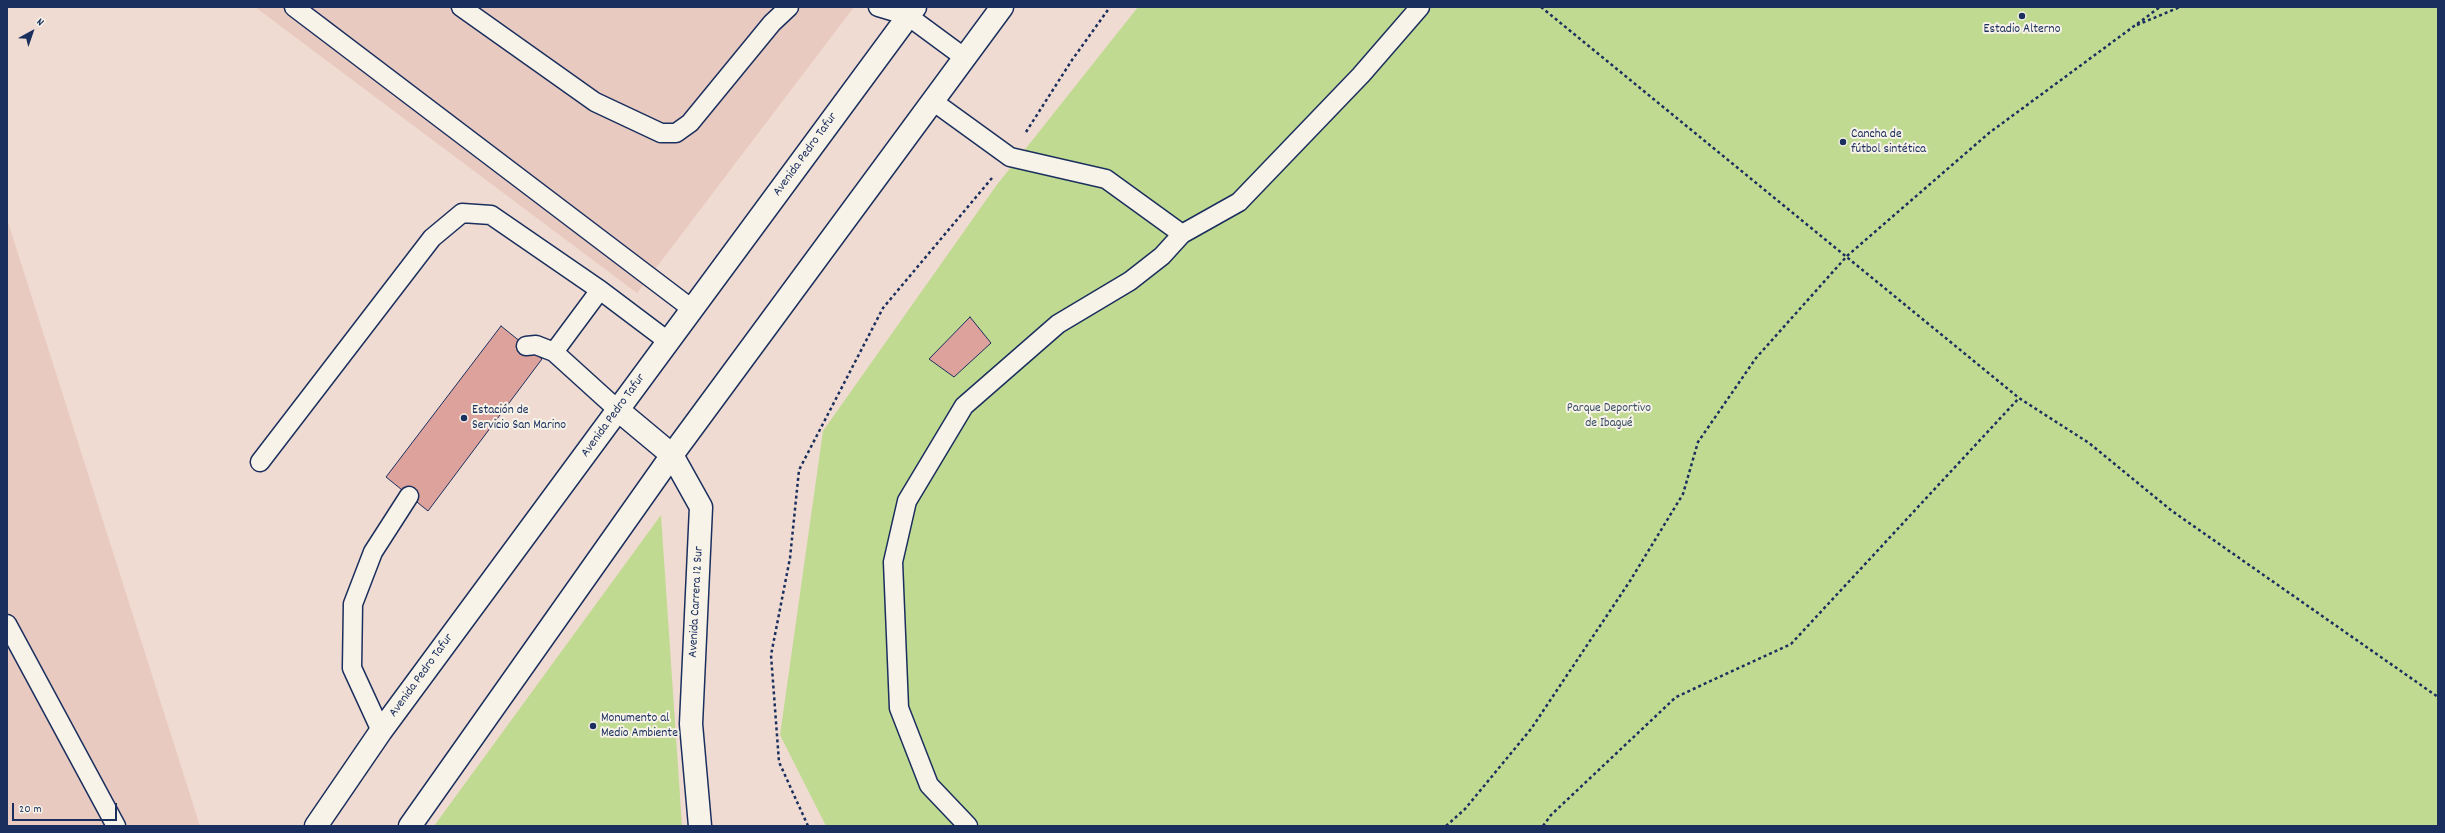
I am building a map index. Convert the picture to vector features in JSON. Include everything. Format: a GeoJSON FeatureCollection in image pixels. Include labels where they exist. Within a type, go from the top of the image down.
{"type":"FeatureCollection","features":[{"type":"Feature","properties":{"kind":"main road"},"geometry":{"type":"LineString","coordinates":[[410,826],[672,455],[934,102],[1002,7]]}},
{"type":"Feature","properties":{"kind":"main road","name":"Avenida Pedro Tafur"},"geometry":{"type":"LineString","coordinates":[[316,826],[381,731],[911,12]]}},
{"type":"Feature","properties":{"kind":"main road","name":"Avenida Carrera 12 Sur"},"geometry":{"type":"LineString","coordinates":[[618,410],[672,455],[701,508],[691,724],[700,826]]}},
{"type":"Feature","properties":{"kind":"lane"},"geometry":{"type":"LineString","coordinates":[[294,7],[692,309]]}},
{"type":"Feature","properties":{"kind":"lane"},"geometry":{"type":"LineString","coordinates":[[461,7],[595,102],[661,133],[676,133],[690,124],[772,23],[789,7]]}},
{"type":"Feature","properties":{"kind":"lane"},"geometry":{"type":"LineString","coordinates":[[878,7],[911,12],[965,58]]}},
{"type":"Feature","properties":{"kind":"lane"},"geometry":{"type":"LineString","coordinates":[[968,826],[929,785],[899,708],[893,562],[907,501],[964,406],[1058,324],[1130,281],[1162,256],[1182,234],[1239,202],[1361,75],[1420,7]]}},
{"type":"Feature","properties":{"kind":"lane"},"geometry":{"type":"LineString","coordinates":[[934,102],[1010,157],[1106,179],[1182,234]]}},
{"type":"Feature","properties":{"kind":"lane"},"geometry":{"type":"LineString","coordinates":[[260,462],[432,238],[462,214],[491,215],[600,290],[669,342]]}},
{"type":"Feature","properties":{"kind":"lane"},"geometry":{"type":"LineString","coordinates":[[554,352],[600,290]]}},
{"type":"Feature","properties":{"kind":"lane"},"geometry":{"type":"LineString","coordinates":[[526,346],[536,345],[554,352],[618,410]]}},
{"type":"Feature","properties":{"kind":"lane"},"geometry":{"type":"LineString","coordinates":[[381,731],[352,668],[353,604],[373,552],[409,496]]}},
{"type":"Feature","properties":{"kind":"lane"},"geometry":{"type":"LineString","coordinates":[[7,624],[116,826]]}},
{"type":"Feature","properties":{"kind":"path"},"geometry":{"type":"LineString","coordinates":[[808,826],[779,762],[771,655],[790,558],[799,470],[883,308],[1010,157],[1072,60],[1110,7]]}},
{"type":"Feature","properties":{"kind":"path"},"geometry":{"type":"LineString","coordinates":[[1541,7],[2019,398],[2088,443],[2172,511],[2438,696]]}},
{"type":"Feature","properties":{"kind":"path"},"geometry":{"type":"LineString","coordinates":[[1446,826],[1465,809],[1531,729],[1630,580],[1683,494],[1698,442],[1756,358],[1847,256],[1989,133],[2160,7]]}},
{"type":"Feature","properties":{"kind":"path"},"geometry":{"type":"LineString","coordinates":[[2133,27],[2180,7]]}},
{"type":"Feature","properties":{"kind":"path"},"geometry":{"type":"LineString","coordinates":[[1543,826],[1551,815],[1676,697],[1791,644],[2019,398]]}},
{"type":"Feature","properties":{"kind":"shaded area"},"geometry":{"type":"Polygon","coordinates":[[[255,7],[854,7],[637,293],[255,7]]]}},
{"type":"Feature","properties":{"kind":"shaded area"},"geometry":{"type":"Polygon","coordinates":[[[7,219],[200,826],[7,826],[7,219]]]}},
{"type":"Feature","properties":{"kind":"green space","name":"Parque Deportivo de Ibagué"},"geometry":{"type":"Polygon","coordinates":[[[1138,7],[2438,7],[2438,826],[826,826],[780,735],[823,431],[996,186],[1138,7]]]}},
{"type":"Feature","properties":{"kind":"green space"},"geometry":{"type":"Polygon","coordinates":[[[661,515],[682,826],[434,826],[661,515]]]}},
{"type":"Feature","properties":{"kind":"building"},"geometry":{"type":"Polygon","coordinates":[[[970,317],[991,343],[954,377],[929,359],[970,317]]]}},
{"type":"Feature","properties":{"kind":"building","name":"Estación de Servicio San Marino"},"geometry":{"type":"Polygon","coordinates":[[[501,326],[542,359],[428,511],[386,477],[501,326]]]}},
{"type":"Feature","properties":{"kind":"place","name":"Estadio Alterno"},"geometry":{"type":"Point","coordinates":[2022,16]}},
{"type":"Feature","properties":{"kind":"place","name":"Cancha de fútbol sintética"},"geometry":{"type":"Point","coordinates":[1843,142]}},
{"type":"Feature","properties":{"kind":"place","name":"Estación de Servicio San Marino"},"geometry":{"type":"Point","coordinates":[464,418]}},
{"type":"Feature","properties":{"kind":"place","name":"Monumento al Medio Ambiente"},"geometry":{"type":"Point","coordinates":[593,726]}}]}
